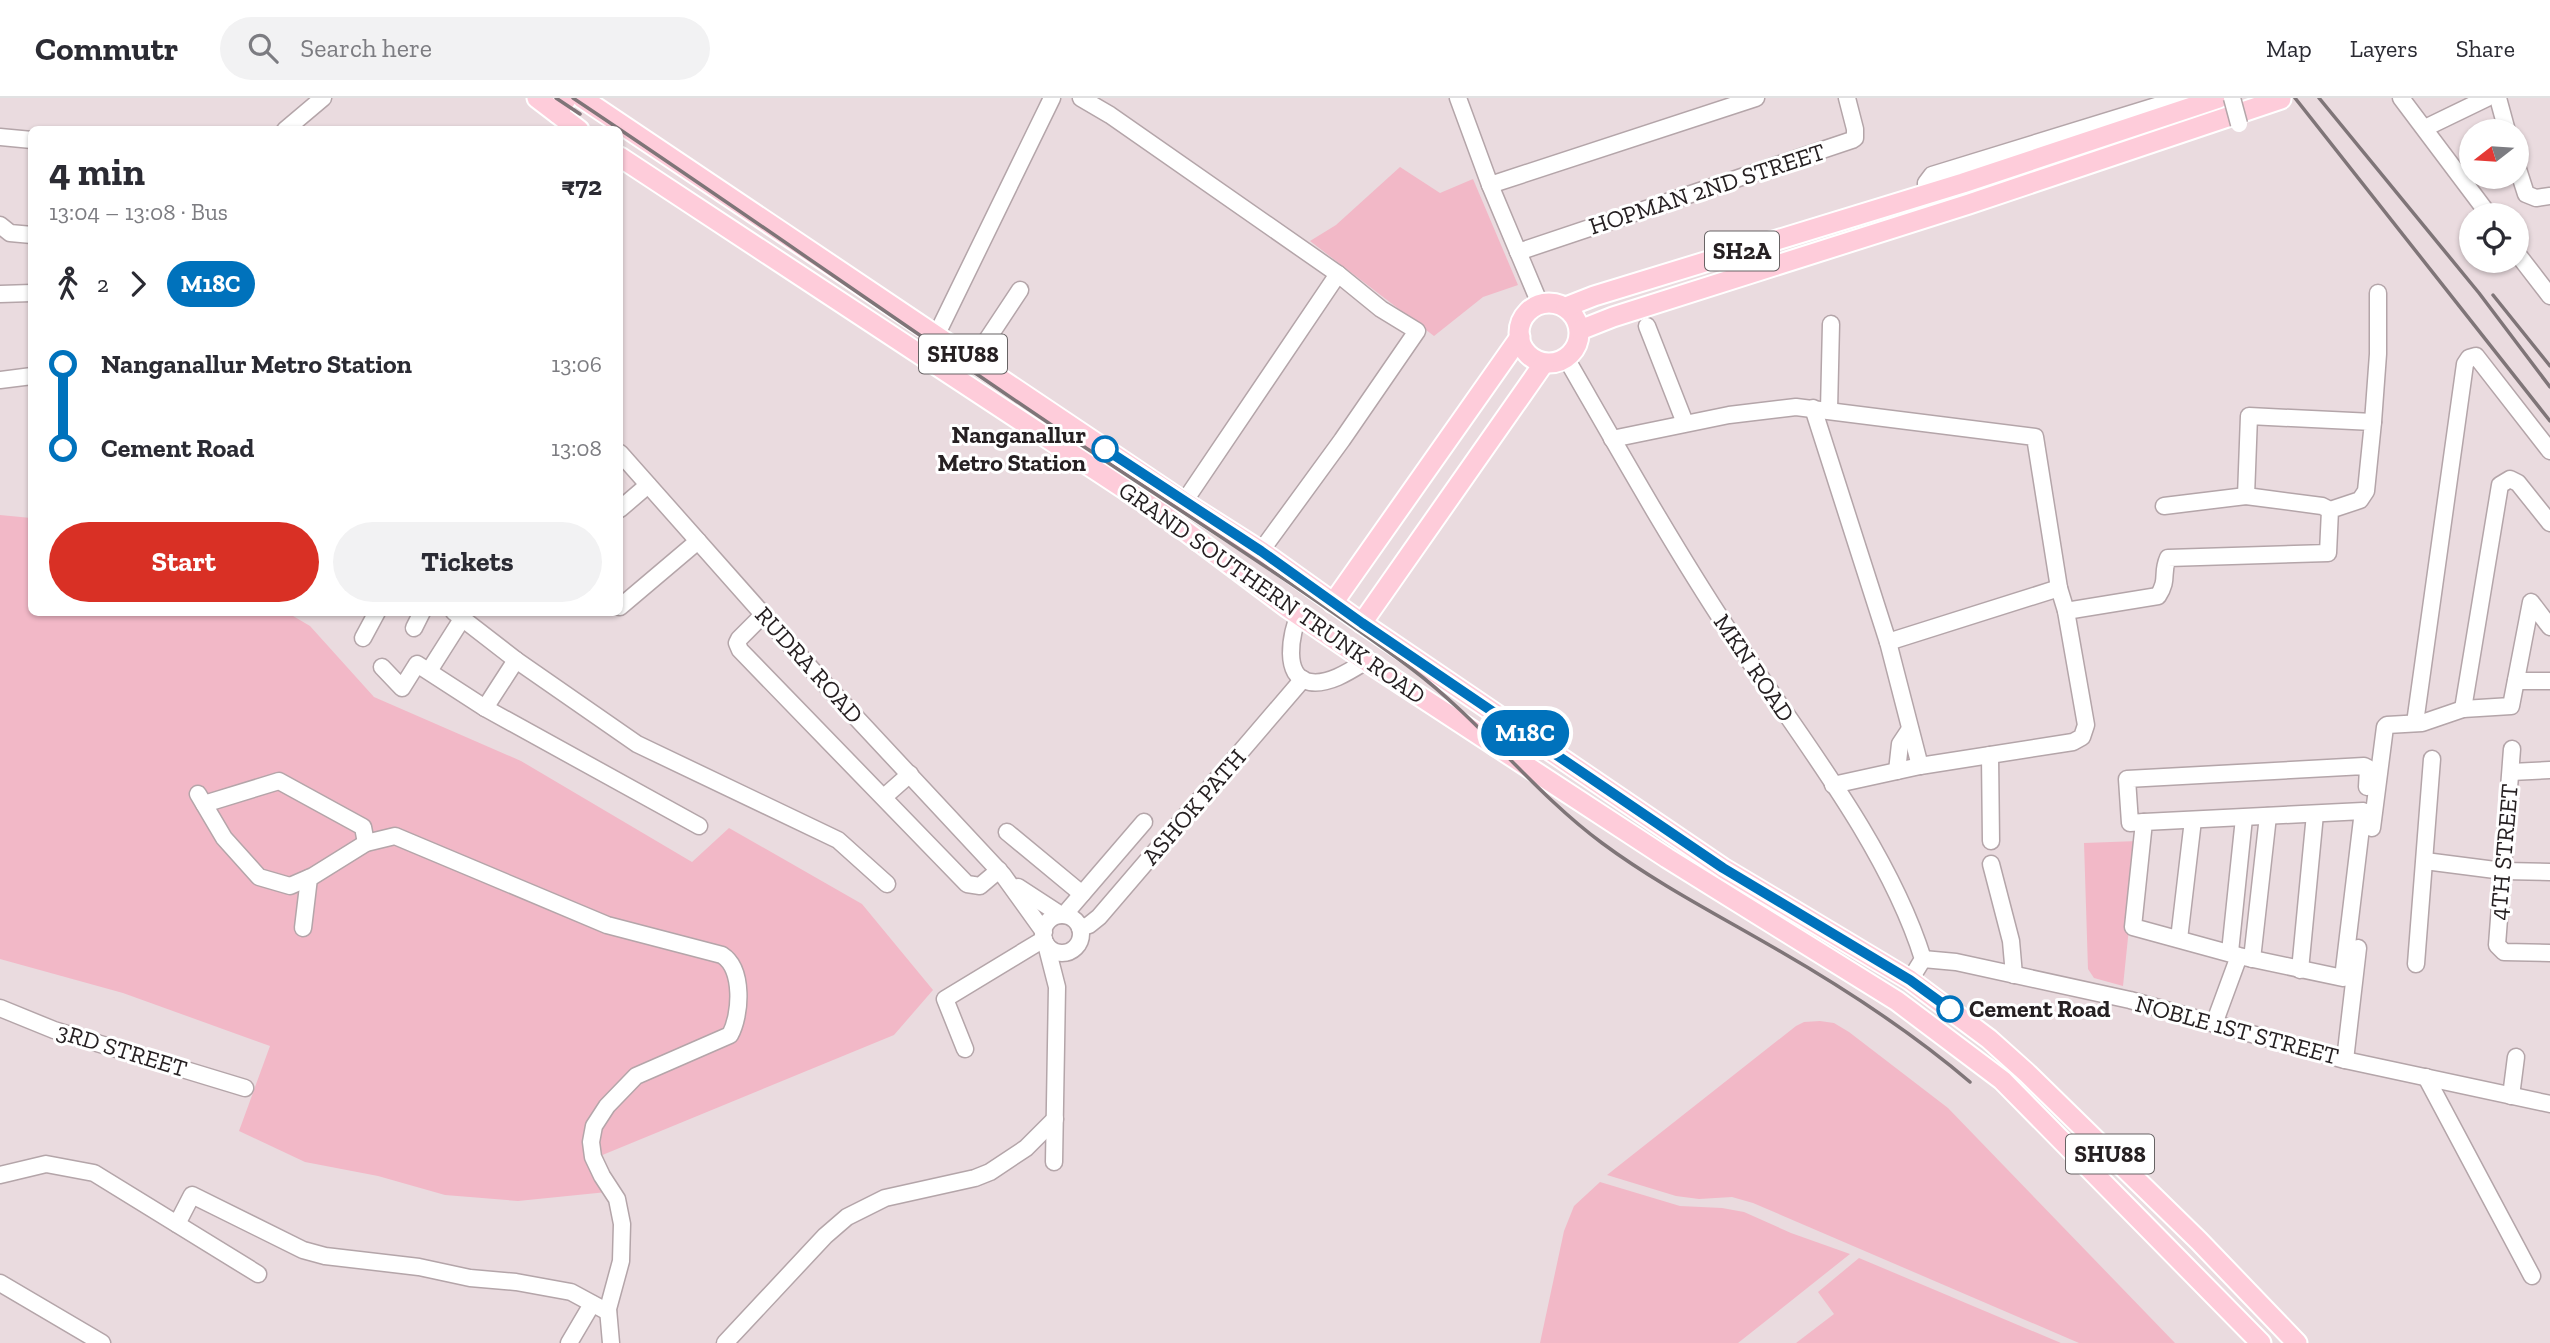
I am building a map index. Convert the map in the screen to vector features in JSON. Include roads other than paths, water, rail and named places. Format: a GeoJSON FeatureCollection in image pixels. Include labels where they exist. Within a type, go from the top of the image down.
{"type":"FeatureCollection","features":[{"type":"Feature","properties":{"kind":"main road"},"geometry":{"type":"LineString","coordinates":[[537,98],[562,106],[576,126]]}},
{"type":"Feature","properties":{"kind":"main road","name":"GRAND SOUTHERN TRUNK ROAD"},"geometry":{"type":"LineString","coordinates":[[582,98],[1261,551],[1362,623],[1723,868],[1910,980],[2014,1061],[2199,1241],[2297,1343]]}},
{"type":"Feature","properties":{"kind":"main road","name":"SH2A"},"geometry":{"type":"LineString","coordinates":[[1539,304],[1554,302],[1566,307],[2219,98]]}},
{"type":"Feature","properties":{"kind":"main road","name":"SH2A"},"geometry":{"type":"LineString","coordinates":[[1580,330],[2281,99]]}},
{"type":"Feature","properties":{"kind":"main road","name":"GRAND SOUTHERN TRUNK ROAD"},"geometry":{"type":"LineString","coordinates":[[623,159],[1164,514],[1299,615],[1366,661],[1667,858],[1898,1001],[2002,1080],[2261,1343]]}},
{"type":"Feature","properties":{"kind":"main road"},"geometry":{"type":"LineString","coordinates":[[1922,195],[1926,217]]}},
{"type":"Feature","properties":{"kind":"main road"},"geometry":{"type":"LineString","coordinates":[[1539,304],[1525,314],[1520,324],[1520,337],[1524,349],[1532,358],[1544,363],[1558,362],[1566,358],[1578,342],[1580,330],[1576,317],[1566,307]]}},
{"type":"Feature","properties":{"kind":"main road"},"geometry":{"type":"LineString","coordinates":[[1333,603],[1520,337]]}},
{"type":"Feature","properties":{"kind":"main road"},"geometry":{"type":"LineString","coordinates":[[1362,623],[1544,363]]}},
{"type":"Feature","properties":{"kind":"main road"},"geometry":{"type":"LineString","coordinates":[[1898,1001],[1910,980]]}},
{"type":"Feature","properties":{"kind":"main road"},"geometry":{"type":"LineString","coordinates":[[2002,1080],[2014,1061]]}},
{"type":"Feature","properties":{"kind":"street"},"geometry":{"type":"LineString","coordinates":[[290,126],[323,98]]}},
{"type":"Feature","properties":{"kind":"street"},"geometry":{"type":"LineString","coordinates":[[936,336],[1052,98]]}},
{"type":"Feature","properties":{"kind":"street"},"geometry":{"type":"LineString","coordinates":[[1081,98],[1110,115],[1338,274],[1381,309],[1417,331],[1261,551]]}},
{"type":"Feature","properties":{"kind":"street"},"geometry":{"type":"LineString","coordinates":[[1458,98],[1539,304]]}},
{"type":"Feature","properties":{"kind":"street"},"geometry":{"type":"LineString","coordinates":[[1490,185],[1756,98]]}},
{"type":"Feature","properties":{"kind":"street","name":"HOPMAN 2ND STREET"},"geometry":{"type":"LineString","coordinates":[[1518,252],[1852,140],[1855,138],[1855,129],[1847,98]]}},
{"type":"Feature","properties":{"kind":"street"},"geometry":{"type":"LineString","coordinates":[[1922,195],[1932,175],[2182,98]]}},
{"type":"Feature","properties":{"kind":"street"},"geometry":{"type":"LineString","coordinates":[[2232,98],[2239,125]]}},
{"type":"Feature","properties":{"kind":"street"},"geometry":{"type":"LineString","coordinates":[[2401,98],[2480,203]]}},
{"type":"Feature","properties":{"kind":"street"},"geometry":{"type":"LineString","coordinates":[[2425,128],[2487,98]]}},
{"type":"Feature","properties":{"kind":"street"},"geometry":{"type":"LineString","coordinates":[[2498,98],[2504,119]]}},
{"type":"Feature","properties":{"kind":"street"},"geometry":{"type":"LineString","coordinates":[[0,137],[28,140]]}},
{"type":"Feature","properties":{"kind":"street"},"geometry":{"type":"LineString","coordinates":[[2524,189],[2526,194],[2536,198],[2550,196]]}},
{"type":"Feature","properties":{"kind":"street"},"geometry":{"type":"LineString","coordinates":[[0,225],[10,233],[28,235]]}},
{"type":"Feature","properties":{"kind":"street"},"geometry":{"type":"LineString","coordinates":[[2529,268],[2547,290]]}},
{"type":"Feature","properties":{"kind":"street"},"geometry":{"type":"LineString","coordinates":[[1184,502],[1338,274]]}},
{"type":"Feature","properties":{"kind":"street"},"geometry":{"type":"LineString","coordinates":[[973,361],[1020,290]]}},
{"type":"Feature","properties":{"kind":"street"},"geometry":{"type":"LineString","coordinates":[[0,294],[28,293]]}},
{"type":"Feature","properties":{"kind":"street"},"geometry":{"type":"LineString","coordinates":[[2164,506],[2246,496],[2322,506],[2330,510],[2360,500],[2366,491],[2373,422],[2378,354],[2378,293]]}},
{"type":"Feature","properties":{"kind":"street"},"geometry":{"type":"LineString","coordinates":[[1831,324],[1821,409],[1888,642],[1920,766]]}},
{"type":"Feature","properties":{"kind":"street"},"geometry":{"type":"LineString","coordinates":[[1647,327],[1685,423]]}},
{"type":"Feature","properties":{"kind":"street"},"geometry":{"type":"LineString","coordinates":[[2415,723],[2465,364],[2469,358],[2476,356],[2550,451]]}},
{"type":"Feature","properties":{"kind":"street","name":"MKN ROAD"},"geometry":{"type":"LineString","coordinates":[[1566,358],[1728,630],[1833,785],[1894,887],[1915,932],[1923,959]]}},
{"type":"Feature","properties":{"kind":"street"},"geometry":{"type":"LineString","coordinates":[[0,380],[28,376]]}},
{"type":"Feature","properties":{"kind":"street"},"geometry":{"type":"LineString","coordinates":[[1612,439],[1685,423],[1781,408],[1821,409],[2035,437],[2059,588],[2066,611],[2086,725],[2082,737],[2073,743],[1920,766],[1833,785]]}},
{"type":"Feature","properties":{"kind":"street"},"geometry":{"type":"LineString","coordinates":[[2246,496],[2249,416],[2373,422]]}},
{"type":"Feature","properties":{"kind":"street","name":"RUDRA ROAD"},"geometry":{"type":"LineString","coordinates":[[623,456],[764,615],[1001,872],[1045,938]]}},
{"type":"Feature","properties":{"kind":"street"},"geometry":{"type":"LineString","coordinates":[[2463,709],[2500,485],[2510,479],[2518,483],[2550,523]]}},
{"type":"Feature","properties":{"kind":"street"},"geometry":{"type":"LineString","coordinates":[[623,506],[648,485]]}},
{"type":"Feature","properties":{"kind":"street"},"geometry":{"type":"LineString","coordinates":[[2066,611],[2158,596],[2166,585],[2164,566],[2168,558],[2328,554],[2330,510]]}},
{"type":"Feature","properties":{"kind":"street"},"geometry":{"type":"LineString","coordinates":[[623,605],[698,541]]}},
{"type":"Feature","properties":{"kind":"street"},"geometry":{"type":"LineString","coordinates":[[1888,642],[2059,588]]}},
{"type":"Feature","properties":{"kind":"street"},"geometry":{"type":"LineString","coordinates":[[2345,1060],[2383,730],[2388,725],[2415,723],[2463,709],[2511,706],[2531,603],[2550,627]]}},
{"type":"Feature","properties":{"kind":"street"},"geometry":{"type":"LineString","coordinates":[[764,615],[739,639],[737,643],[740,650],[967,884],[980,886],[1001,872]]}},
{"type":"Feature","properties":{"kind":"street"},"geometry":{"type":"LineString","coordinates":[[1299,615],[1292,638],[1291,655],[1296,672],[1303,679],[1312,682],[1331,679],[1366,661]]}},
{"type":"Feature","properties":{"kind":"street"},"geometry":{"type":"LineString","coordinates":[[363,638],[375,616]]}},
{"type":"Feature","properties":{"kind":"street"},"geometry":{"type":"LineString","coordinates":[[414,628],[420,616]]}},
{"type":"Feature","properties":{"kind":"street"},"geometry":{"type":"LineString","coordinates":[[429,671],[458,616],[637,744],[838,840],[887,884]]}},
{"type":"Feature","properties":{"kind":"street"},"geometry":{"type":"LineString","coordinates":[[485,708],[516,660]]}},
{"type":"Feature","properties":{"kind":"street"},"geometry":{"type":"LineString","coordinates":[[382,667],[402,688],[417,664],[485,708],[699,826]]}},
{"type":"Feature","properties":{"kind":"street","name":"ASHOK PATH"},"geometry":{"type":"LineString","coordinates":[[1080,928],[1096,920],[1303,679]]}},
{"type":"Feature","properties":{"kind":"street"},"geometry":{"type":"LineString","coordinates":[[2516,681],[2550,681]]}},
{"type":"Feature","properties":{"kind":"street"},"geometry":{"type":"LineString","coordinates":[[1897,771],[1900,744],[1910,729]]}},
{"type":"Feature","properties":{"kind":"street","name":"4TH STREET"},"geometry":{"type":"LineString","coordinates":[[2512,749],[2497,945],[2504,952],[2550,953]]}},
{"type":"Feature","properties":{"kind":"street"},"geometry":{"type":"LineString","coordinates":[[1990,755],[1991,841]]}},
{"type":"Feature","properties":{"kind":"street"},"geometry":{"type":"LineString","coordinates":[[2416,964],[2432,759]]}},
{"type":"Feature","properties":{"kind":"street"},"geometry":{"type":"LineString","coordinates":[[2144,822],[2133,927],[2241,956],[2343,978],[2363,811],[2367,806],[2368,768],[2364,766],[2127,779],[2130,823],[2144,822],[2244,818],[2363,811]]}},
{"type":"Feature","properties":{"kind":"street"},"geometry":{"type":"LineString","coordinates":[[2511,772],[2550,770]]}},
{"type":"Feature","properties":{"kind":"street"},"geometry":{"type":"LineString","coordinates":[[884,797],[909,774]]}},
{"type":"Feature","properties":{"kind":"street"},"geometry":{"type":"LineString","coordinates":[[366,843],[363,827],[279,781],[201,799],[224,838],[259,877],[290,886],[309,878],[366,843],[395,836],[607,925],[722,956],[732,964],[738,993],[735,1023],[730,1035],[636,1076],[607,1106],[594,1126],[591,1150],[602,1177],[617,1199],[623,1233],[619,1276],[608,1312],[611,1343]]}},
{"type":"Feature","properties":{"kind":"street"},"geometry":{"type":"LineString","coordinates":[[2300,970],[2315,814]]}},
{"type":"Feature","properties":{"kind":"street"},"geometry":{"type":"LineString","coordinates":[[2214,1024],[2241,956],[2268,816]]}},
{"type":"Feature","properties":{"kind":"street"},"geometry":{"type":"LineString","coordinates":[[2241,956],[2244,818]]}},
{"type":"Feature","properties":{"kind":"street"},"geometry":{"type":"LineString","coordinates":[[2179,939],[2193,820]]}},
{"type":"Feature","properties":{"kind":"street"},"geometry":{"type":"LineString","coordinates":[[1057,987],[1045,938],[1051,918],[1062,915],[1144,822]]}},
{"type":"Feature","properties":{"kind":"street"},"geometry":{"type":"LineString","coordinates":[[1007,832],[1082,894]]}},
{"type":"Feature","properties":{"kind":"street"},"geometry":{"type":"LineString","coordinates":[[2425,861],[2503,871],[2550,872]]}},
{"type":"Feature","properties":{"kind":"street"},"geometry":{"type":"LineString","coordinates":[[1991,864],[2011,942],[2014,975]]}},
{"type":"Feature","properties":{"kind":"street","name":"RUDRA ROAD"},"geometry":{"type":"LineString","coordinates":[[1001,872],[1062,915]]}},
{"type":"Feature","properties":{"kind":"street"},"geometry":{"type":"LineString","coordinates":[[303,928],[309,878]]}},
{"type":"Feature","properties":{"kind":"street"},"geometry":{"type":"LineString","coordinates":[[1054,1162],[1057,987],[1061,964],[1079,944],[1080,928],[1075,920],[1062,915]]}},
{"type":"Feature","properties":{"kind":"street"},"geometry":{"type":"LineString","coordinates":[[1045,938],[1058,953],[1070,951]]}},
{"type":"Feature","properties":{"kind":"street"},"geometry":{"type":"LineString","coordinates":[[965,1049],[945,999],[1045,938]]}},
{"type":"Feature","properties":{"kind":"street"},"geometry":{"type":"LineString","coordinates":[[1910,980],[1923,959]]}},
{"type":"Feature","properties":{"kind":"street","name":"NOBLE 1ST STREET"},"geometry":{"type":"LineString","coordinates":[[1923,959],[1956,962],[2130,1000],[2345,1060],[2550,1104]]}},
{"type":"Feature","properties":{"kind":"street","name":"3RD STREET"},"geometry":{"type":"LineString","coordinates":[[0,1009],[54,1030],[245,1088]]}},
{"type":"Feature","properties":{"kind":"street"},"geometry":{"type":"LineString","coordinates":[[2511,1096],[2516,1057]]}},
{"type":"Feature","properties":{"kind":"street"},"geometry":{"type":"LineString","coordinates":[[2426,1077],[2532,1276]]}},
{"type":"Feature","properties":{"kind":"street"},"geometry":{"type":"LineString","coordinates":[[724,1343],[825,1236],[848,1217],[885,1198],[982,1176],[1026,1148],[1055,1119]]}},
{"type":"Feature","properties":{"kind":"street"},"geometry":{"type":"LineString","coordinates":[[0,1175],[46,1164],[94,1173],[258,1274]]}},
{"type":"Feature","properties":{"kind":"street"},"geometry":{"type":"LineString","coordinates":[[177,1224],[192,1195],[303,1250],[326,1256],[419,1267],[470,1278],[516,1282],[571,1292],[608,1312]]}},
{"type":"Feature","properties":{"kind":"street"},"geometry":{"type":"LineString","coordinates":[[0,1283],[102,1343]]}},
{"type":"Feature","properties":{"kind":"street"},"geometry":{"type":"LineString","coordinates":[[569,1343],[592,1304]]}},
{"type":"Feature","properties":{"kind":"railway"},"geometry":{"type":"LineString","coordinates":[[556,98],[580,114]]}},
{"type":"Feature","properties":{"kind":"railway"},"geometry":{"type":"LineString","coordinates":[[573,98],[614,126]]}},
{"type":"Feature","properties":{"kind":"railway"},"geometry":{"type":"LineString","coordinates":[[2295,98],[2550,421]]}},
{"type":"Feature","properties":{"kind":"railway"},"geometry":{"type":"LineString","coordinates":[[2319,98],[2479,293],[2550,387]]}},
{"type":"Feature","properties":{"kind":"railway"},"geometry":{"type":"LineString","coordinates":[[623,132],[995,387],[1280,576],[1412,669],[1461,711],[1553,802],[1622,858],[1848,993],[1923,1044],[1970,1082]]}},
{"type":"Feature","properties":{"kind":"railway"},"geometry":{"type":"LineString","coordinates":[[2493,295],[2550,366]]}},
{"type":"Feature","properties":{"kind":"place","name":"Nanganallur Metro Station"},"geometry":{"type":"Point","coordinates":[1105,449]}},
{"type":"Feature","properties":{"kind":"place","name":"Cement Road"},"geometry":{"type":"Point","coordinates":[1950,1009]}}]}
